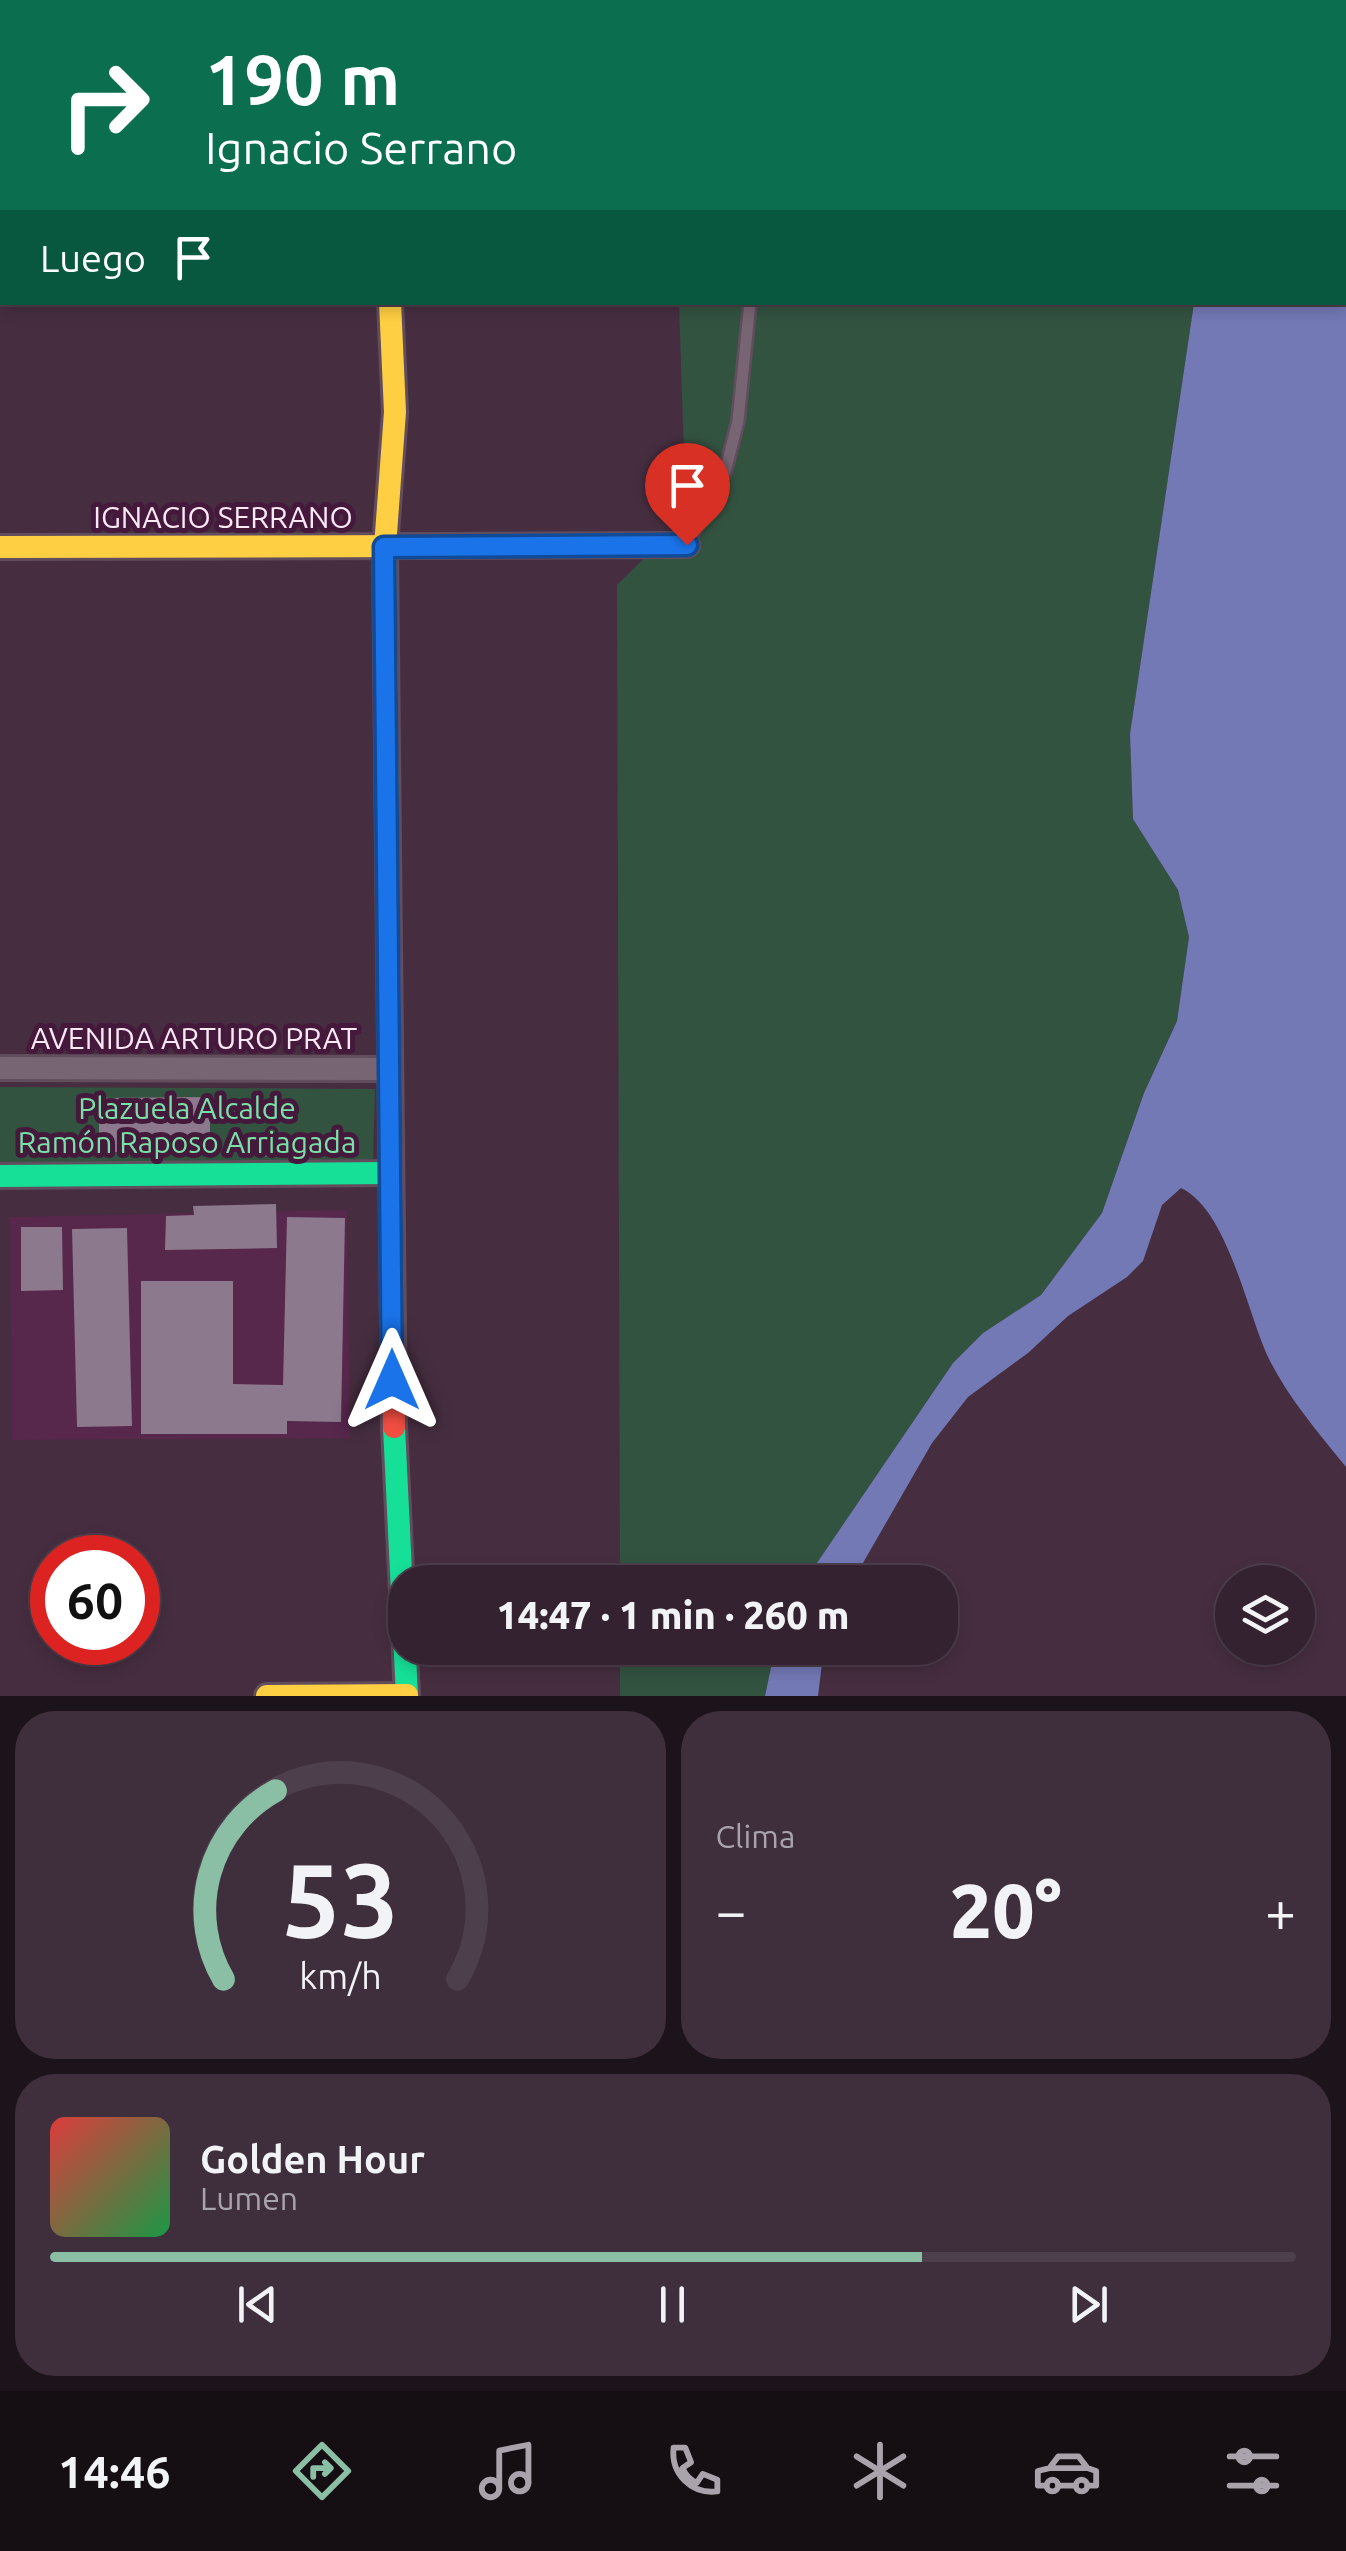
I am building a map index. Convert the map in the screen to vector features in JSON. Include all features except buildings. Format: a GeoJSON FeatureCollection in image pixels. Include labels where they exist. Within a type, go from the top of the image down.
{"type":"FeatureCollection","features":[{"type":"Feature","properties":{"kind":"main road"},"geometry":{"type":"LineString","coordinates":[[267,1696],[407,1696],[392,1380],[388,1069],[384,547],[395,412],[390,305]]}},
{"type":"Feature","properties":{"kind":"main road","name":"IGNACIO SERRANO"},"geometry":{"type":"LineString","coordinates":[[0,546],[687,545]]}},
{"type":"Feature","properties":{"kind":"main road"},"geometry":{"type":"LineString","coordinates":[[0,1176],[392,1173]]}},
{"type":"Feature","properties":{"kind":"street","name":"AVENIDA ARTURO PRAT"},"geometry":{"type":"LineString","coordinates":[[0,1068],[388,1069]]}},
{"type":"Feature","properties":{"kind":"lane"},"geometry":{"type":"LineString","coordinates":[[687,545],[729,455],[738,422],[750,305]]}},
{"type":"Feature","properties":{"kind":"shaded area"},"geometry":{"type":"Polygon","coordinates":[[[347,1210],[350,1438],[12,1440],[10,1217],[347,1210]]]}},
{"type":"Feature","properties":{"kind":"green space"},"geometry":{"type":"Polygon","coordinates":[[[679,305],[1194,305],[1130,734],[1133,819],[1178,890],[1189,937],[1177,1021],[1144,1093],[1102,1213],[1041,1295],[983,1333],[953,1363],[816,1565],[620,1565],[617,585],[686,517],[679,305]]]}},
{"type":"Feature","properties":{"kind":"green space","name":"Plazuela Alcalde Ramón Raposo Arriagada"},"geometry":{"type":"Polygon","coordinates":[[[0,1087],[375,1089],[373,1161],[0,1164],[0,1087]]]}},
{"type":"Feature","properties":{"kind":"green space"},"geometry":{"type":"Polygon","coordinates":[[[620,1665],[771,1665],[765,1696],[620,1696],[620,1665]]]}},
{"type":"Feature","properties":{"kind":"water"},"geometry":{"type":"Polygon","coordinates":[[[1194,305],[1346,305],[1346,1467],[1277,1374],[1224,1240],[1197,1200],[1181,1188],[1162,1205],[1143,1261],[1127,1277],[1068,1316],[1028,1353],[968,1397],[932,1443],[862,1565],[816,1565],[953,1363],[983,1333],[1041,1295],[1102,1213],[1144,1093],[1177,1021],[1189,937],[1178,890],[1133,819],[1130,734],[1194,305]]]}},
{"type":"Feature","properties":{"kind":"water"},"geometry":{"type":"Polygon","coordinates":[[[771,1665],[822,1665],[818,1696],[765,1696],[771,1665]]]}},
{"type":"Feature","properties":{"kind":"traffic: fast"},"geometry":{"type":"LineString","coordinates":[[0,1176],[391,1173]]}},
{"type":"Feature","properties":{"kind":"traffic: fast"},"geometry":{"type":"LineString","coordinates":[[394,1427],[407,1696]]}},
{"type":"Feature","properties":{"kind":"traffic: slow"},"geometry":{"type":"LineString","coordinates":[[388,850],[385,547],[395,412],[390,305]]}},
{"type":"Feature","properties":{"kind":"traffic: slow"},"geometry":{"type":"LineString","coordinates":[[0,547],[431,546]]}},
{"type":"Feature","properties":{"kind":"traffic: slow"},"geometry":{"type":"LineString","coordinates":[[267,1696],[407,1695]]}},
{"type":"Feature","properties":{"kind":"traffic: jam"},"geometry":{"type":"LineString","coordinates":[[431,546],[687,545]]}},
{"type":"Feature","properties":{"kind":"traffic: jam"},"geometry":{"type":"LineString","coordinates":[[388,850],[394,1427]]}},
{"type":"Feature","properties":{"kind":"route"},"geometry":{"type":"LineString","coordinates":[[392,1380],[384,547],[687,545]]}}]}
